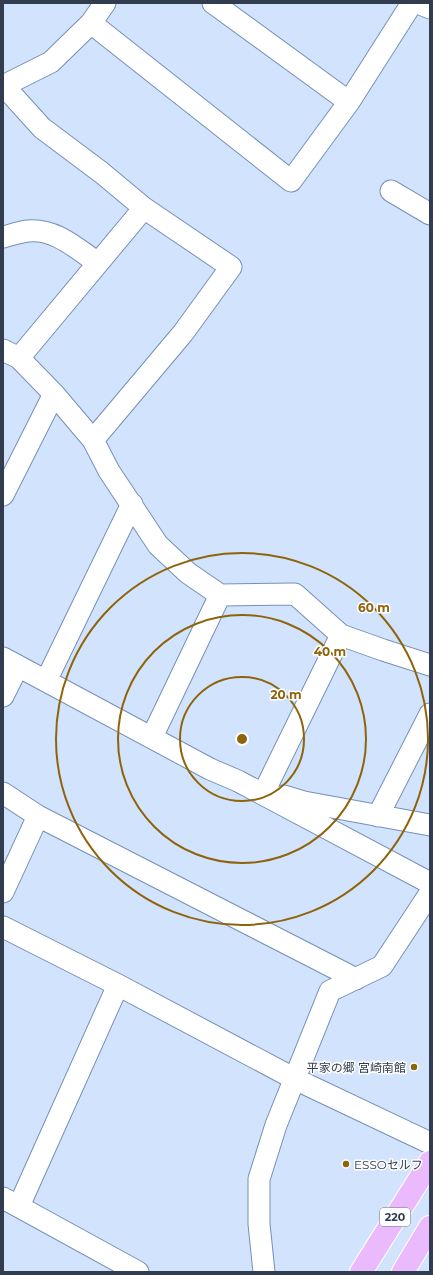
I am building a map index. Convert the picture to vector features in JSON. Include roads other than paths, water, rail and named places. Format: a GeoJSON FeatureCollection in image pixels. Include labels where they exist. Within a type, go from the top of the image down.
{"type":"FeatureCollection","features":[{"type":"Feature","properties":{"kind":"highway","name":"220"},"geometry":{"type":"LineString","coordinates":[[361,1272],[430,1162]]}},
{"type":"Feature","properties":{"kind":"highway","name":"220"},"geometry":{"type":"LineString","coordinates":[[403,1272],[430,1227]]}},
{"type":"Feature","properties":{"kind":"street"},"geometry":{"type":"LineString","coordinates":[[93,440],[183,333],[231,267],[144,208],[102,173],[42,128],[3,86],[51,62],[91,23],[105,3]]}},
{"type":"Feature","properties":{"kind":"street"},"geometry":{"type":"LineString","coordinates":[[213,3],[349,102]]}},
{"type":"Feature","properties":{"kind":"street"},"geometry":{"type":"LineString","coordinates":[[91,23],[291,181],[349,102],[412,3]]}},
{"type":"Feature","properties":{"kind":"street"},"geometry":{"type":"LineString","coordinates":[[418,3],[430,8]]}},
{"type":"Feature","properties":{"kind":"street"},"geometry":{"type":"LineString","coordinates":[[391,191],[430,214]]}},
{"type":"Feature","properties":{"kind":"street"},"geometry":{"type":"LineString","coordinates":[[144,208],[98,263],[11,354],[54,394],[93,440],[109,470],[158,545],[188,573],[220,595],[295,594],[342,635],[430,665]]}},
{"type":"Feature","properties":{"kind":"street"},"geometry":{"type":"LineString","coordinates":[[3,237],[28,231],[41,231],[55,235],[98,263]]}},
{"type":"Feature","properties":{"kind":"street"},"geometry":{"type":"LineString","coordinates":[[3,495],[54,394]]}},
{"type":"Feature","properties":{"kind":"street"},"geometry":{"type":"LineString","coordinates":[[46,681],[132,504]]}},
{"type":"Feature","properties":{"kind":"street"},"geometry":{"type":"LineString","coordinates":[[152,738],[220,595]]}},
{"type":"Feature","properties":{"kind":"street"},"geometry":{"type":"LineString","coordinates":[[265,790],[342,635]]}},
{"type":"Feature","properties":{"kind":"street"},"geometry":{"type":"LineString","coordinates":[[3,696],[10,662],[210,769],[238,781],[304,802],[430,825]]}},
{"type":"Feature","properties":{"kind":"street"},"geometry":{"type":"LineString","coordinates":[[378,816],[430,714]]}},
{"type":"Feature","properties":{"kind":"street"},"geometry":{"type":"LineString","coordinates":[[238,781],[430,883]]}},
{"type":"Feature","properties":{"kind":"street"},"geometry":{"type":"LineString","coordinates":[[3,793],[38,816],[356,979]]}},
{"type":"Feature","properties":{"kind":"street"},"geometry":{"type":"LineString","coordinates":[[3,892],[38,816]]}},
{"type":"Feature","properties":{"kind":"street"},"geometry":{"type":"LineString","coordinates":[[264,1272],[259,1224],[259,1179],[276,1125],[330,991],[382,966],[430,893]]}},
{"type":"Feature","properties":{"kind":"street"},"geometry":{"type":"LineString","coordinates":[[3,927],[118,985],[295,1079],[430,1143]]}},
{"type":"Feature","properties":{"kind":"street"},"geometry":{"type":"LineString","coordinates":[[118,985],[11,1202],[138,1272]]}},
{"type":"Feature","properties":{"kind":"place","name":"平家の郷 宮崎南館"},"geometry":{"type":"Point","coordinates":[414,1067]}},
{"type":"Feature","properties":{"kind":"place","name":"ESSOセルフ"},"geometry":{"type":"Point","coordinates":[346,1164]}}]}
